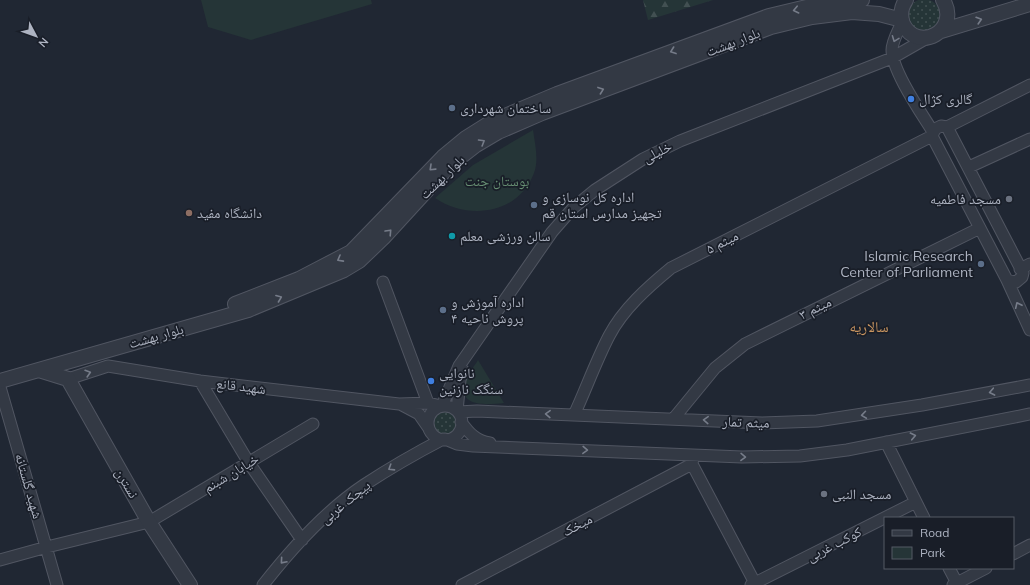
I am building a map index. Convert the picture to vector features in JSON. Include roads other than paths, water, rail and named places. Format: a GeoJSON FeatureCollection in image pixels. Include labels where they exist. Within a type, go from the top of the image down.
{"type":"FeatureCollection","features":[{"type":"Feature","properties":{"kind":"street","name":"بلوار بهشت"},"geometry":{"type":"LineString","coordinates":[[0,372],[244,301],[299,279],[341,258],[363,242],[425,174],[454,148],[493,122],[521,109],[769,16],[811,6],[862,0]]}},
{"type":"Feature","properties":{"kind":"street"},"geometry":{"type":"LineString","coordinates":[[906,0],[902,9],[902,21],[892,49],[892,58],[904,84],[932,134],[1007,280],[1030,330]]}},
{"type":"Feature","properties":{"kind":"street"},"geometry":{"type":"LineString","coordinates":[[941,31],[946,23],[948,15],[947,6],[943,0]]}},
{"type":"Feature","properties":{"kind":"street"},"geometry":{"type":"LineString","coordinates":[[902,21],[906,29],[912,34],[927,38],[941,31],[1030,4]]}},
{"type":"Feature","properties":{"kind":"street","name":"بلوار بهشت"},"geometry":{"type":"LineString","coordinates":[[0,381],[248,310],[344,270],[359,261],[383,238],[449,166],[476,145],[498,132],[542,113],[771,27],[812,17],[852,12],[879,14],[902,21]]}},
{"type":"Feature","properties":{"kind":"street","name":"خلیلی"},"geometry":{"type":"LineString","coordinates":[[483,332],[552,232],[573,208],[619,174],[643,159],[680,141],[892,58],[927,38]]}},
{"type":"Feature","properties":{"kind":"street","name":"میثم ۵"},"geometry":{"type":"LineString","coordinates":[[574,415],[610,335],[629,308],[649,286],[671,268],[932,134],[938,127],[947,127],[1030,85]]}},
{"type":"Feature","properties":{"kind":"street"},"geometry":{"type":"LineString","coordinates":[[947,127],[1025,267],[1019,280],[1013,282],[1007,280]]}},
{"type":"Feature","properties":{"kind":"street"},"geometry":{"type":"LineString","coordinates":[[969,167],[1030,139]]}},
{"type":"Feature","properties":{"kind":"street","name":"میثم ۳"},"geometry":{"type":"LineString","coordinates":[[674,418],[715,368],[745,344],[980,228]]}},
{"type":"Feature","properties":{"kind":"street"},"geometry":{"type":"LineString","coordinates":[[383,282],[428,403]]}},
{"type":"Feature","properties":{"kind":"street"},"geometry":{"type":"LineString","coordinates":[[437,435],[429,416],[436,408],[442,406],[459,366],[483,332]]}},
{"type":"Feature","properties":{"kind":"street"},"geometry":{"type":"LineString","coordinates":[[437,435],[454,437],[458,433],[460,380],[465,366],[483,332]]}},
{"type":"Feature","properties":{"kind":"street"},"geometry":{"type":"LineString","coordinates":[[39,370],[68,379],[108,366],[122,346]]}},
{"type":"Feature","properties":{"kind":"street","name":"شهید قانع"},"geometry":{"type":"LineString","coordinates":[[108,366],[200,381],[399,404]]}},
{"type":"Feature","properties":{"kind":"street","name":"نسترن"},"geometry":{"type":"LineString","coordinates":[[68,379],[149,522],[190,585]]}},
{"type":"Feature","properties":{"kind":"street"},"geometry":{"type":"LineString","coordinates":[[200,381],[249,463],[302,540]]}},
{"type":"Feature","properties":{"kind":"street","name":"میثم تمار"},"geometry":{"type":"LineString","coordinates":[[459,415],[574,415],[674,418],[762,423],[817,421],[922,405],[1030,385]]}},
{"type":"Feature","properties":{"kind":"street","name":"شهید گلستانه"},"geometry":{"type":"LineString","coordinates":[[0,387],[57,585]]}},
{"type":"Feature","properties":{"kind":"street"},"geometry":{"type":"LineString","coordinates":[[399,404],[428,403],[450,407],[459,415],[470,434],[484,442],[518,447]]}},
{"type":"Feature","properties":{"kind":"street"},"geometry":{"type":"LineString","coordinates":[[399,404],[419,414],[437,435],[457,444],[693,459],[800,456],[886,442],[1030,414]]}},
{"type":"Feature","properties":{"kind":"street","name":"خیابان شبنم"},"geometry":{"type":"LineString","coordinates":[[0,560],[149,522],[313,424]]}},
{"type":"Feature","properties":{"kind":"street","name":"پیچک غربی"},"geometry":{"type":"LineString","coordinates":[[263,585],[302,540],[342,502],[395,465],[425,449],[437,435]]}},
{"type":"Feature","properties":{"kind":"street"},"geometry":{"type":"LineString","coordinates":[[886,442],[924,517]]}},
{"type":"Feature","properties":{"kind":"street"},"geometry":{"type":"LineString","coordinates":[[693,459],[754,584]]}},
{"type":"Feature","properties":{"kind":"street","name":"میخک"},"geometry":{"type":"LineString","coordinates":[[462,585],[693,459]]}},
{"type":"Feature","properties":{"kind":"street","name":"کوکب غربی"},"geometry":{"type":"LineString","coordinates":[[886,517],[916,502]]}},
{"type":"Feature","properties":{"kind":"street","name":"کوکب غربی"},"geometry":{"type":"LineString","coordinates":[[754,584],[884,518]]}},
{"type":"Feature","properties":{"kind":"street"},"geometry":{"type":"LineString","coordinates":[[1014,553],[1030,545]]}},
{"type":"Feature","properties":{"kind":"street"},"geometry":{"type":"LineString","coordinates":[[949,569],[956,584],[984,569]]}},
{"type":"Feature","properties":{"kind":"place","name":"گالری کژال"},"geometry":{"type":"Point","coordinates":[911,99]}},
{"type":"Feature","properties":{"kind":"place","name":"ساختمان شهرداری"},"geometry":{"type":"Point","coordinates":[452,108]}},
{"type":"Feature","properties":{"kind":"place","name":"مسجد فاطمیه"},"geometry":{"type":"Point","coordinates":[1009,199]}},
{"type":"Feature","properties":{"kind":"place","name":"اداره کل نوسازی و تجهیز مدارس استان قم"},"geometry":{"type":"Point","coordinates":[534,205]}},
{"type":"Feature","properties":{"kind":"place","name":"دانشگاه مفید"},"geometry":{"type":"Point","coordinates":[189,213]}},
{"type":"Feature","properties":{"kind":"place","name":"سالن ورزشی معلم"},"geometry":{"type":"Point","coordinates":[452,236]}},
{"type":"Feature","properties":{"kind":"place","name":"Islamic Research Center of Parliament"},"geometry":{"type":"Point","coordinates":[981,264]}},
{"type":"Feature","properties":{"kind":"place","name":"اداره آموزش و پروش ناحیه ۴"},"geometry":{"type":"Point","coordinates":[443,310]}},
{"type":"Feature","properties":{"kind":"place","name":"نانوایی سنگک نازنین"},"geometry":{"type":"Point","coordinates":[431,381]}},
{"type":"Feature","properties":{"kind":"place","name":"مسجد النبی"},"geometry":{"type":"Point","coordinates":[824,494]}},
{"type":"Feature","properties":{"kind":"district","name":"سالاریه"},"geometry":{"type":"Point","coordinates":[869,327]}},
{"type":"Feature","properties":{"kind":"park label","name":"بوستان جنت"},"geometry":{"type":"Point","coordinates":[497,181]}}]}
